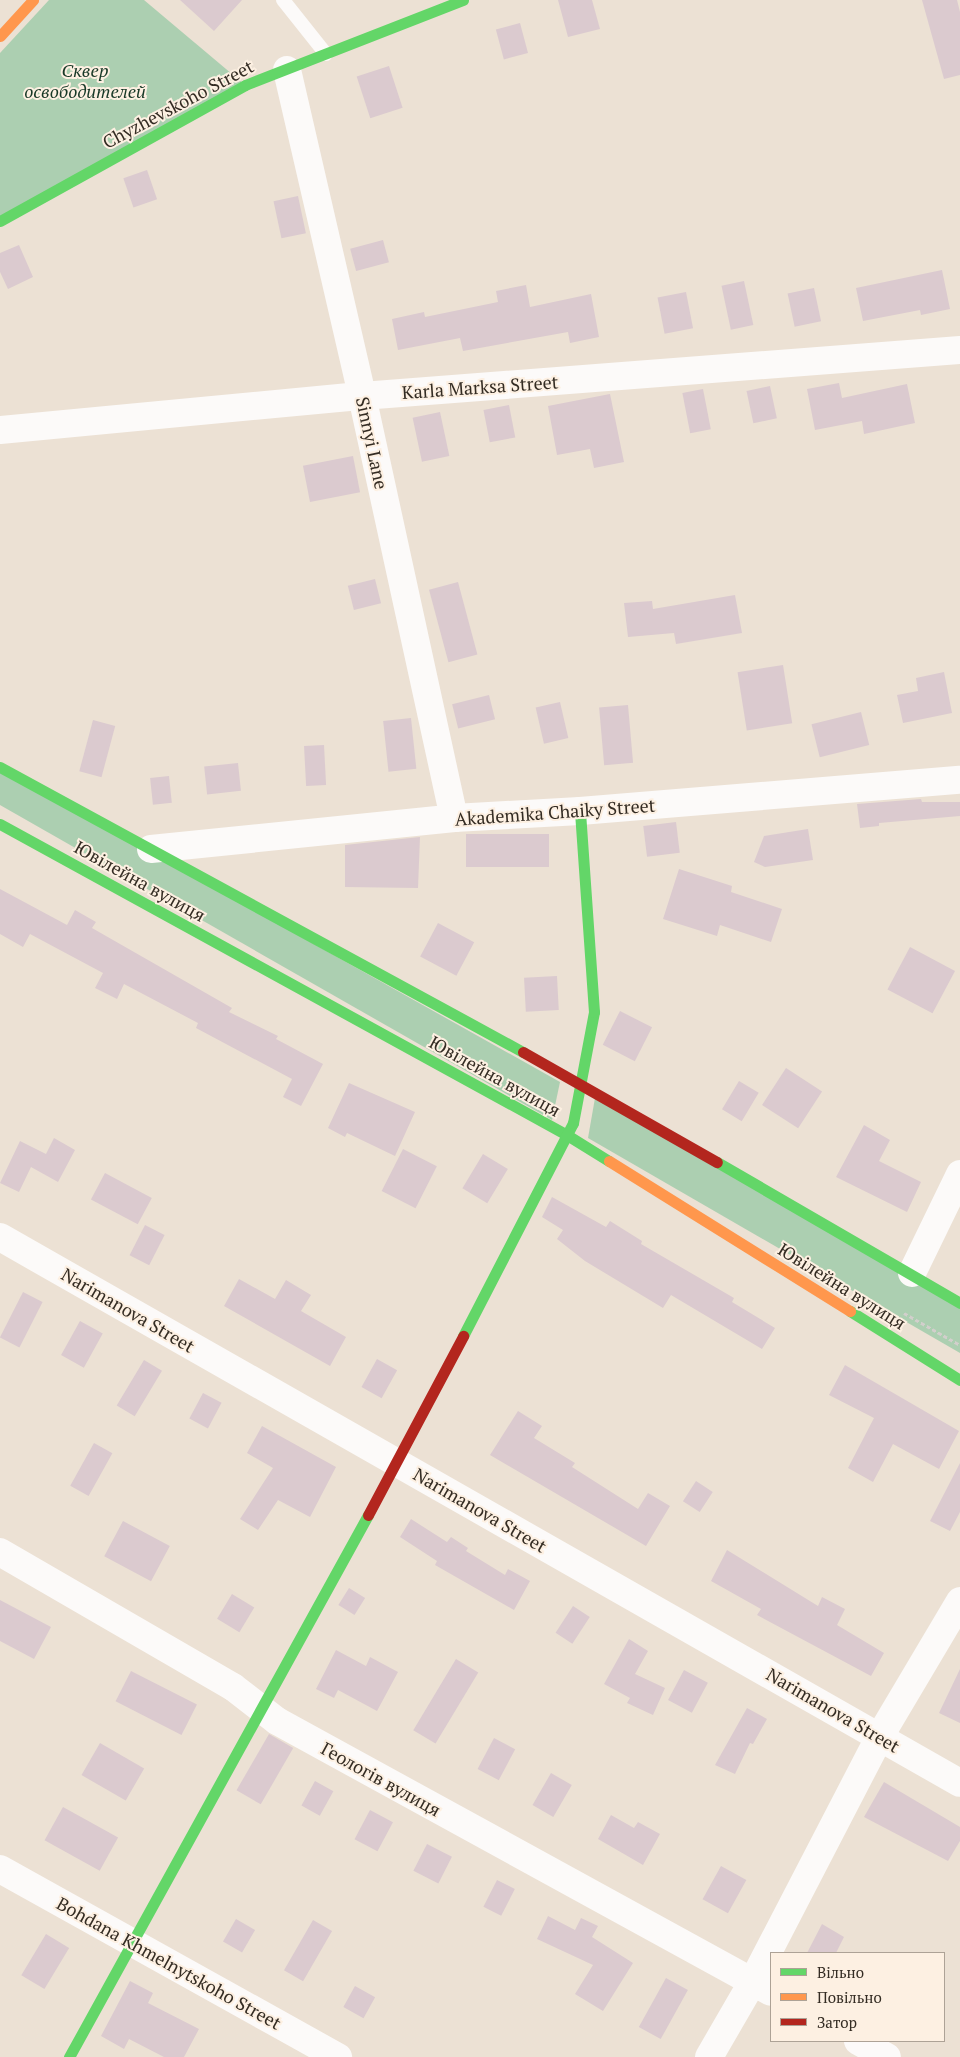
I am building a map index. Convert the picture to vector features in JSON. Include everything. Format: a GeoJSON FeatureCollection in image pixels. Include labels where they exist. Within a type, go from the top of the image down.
{"type":"FeatureCollection","features":[{"type":"Feature","properties":{"kind":"street"},"geometry":{"type":"LineString","coordinates":[[0,36],[33,0]]}},
{"type":"Feature","properties":{"kind":"street","name":"Chyzhevskoho Street"},"geometry":{"type":"LineString","coordinates":[[0,221],[245,85],[463,0]]}},
{"type":"Feature","properties":{"kind":"street","name":"Sinnyi Lane"},"geometry":{"type":"LineString","coordinates":[[287,70],[362,396],[454,818]]}},
{"type":"Feature","properties":{"kind":"street","name":"Karla Marksa Street"},"geometry":{"type":"LineString","coordinates":[[0,430],[362,396],[960,350]]}},
{"type":"Feature","properties":{"kind":"street","name":"Ювілейна вулиця"},"geometry":{"type":"LineString","coordinates":[[0,767],[583,1085],[912,1273],[960,1303]]}},
{"type":"Feature","properties":{"kind":"street","name":"Akademika Chaiky Street"},"geometry":{"type":"LineString","coordinates":[[151,848],[454,818],[580,812],[960,780]]}},
{"type":"Feature","properties":{"kind":"street"},"geometry":{"type":"LineString","coordinates":[[68,2057],[262,1710],[397,1463],[567,1135],[583,1085],[594,1012],[580,812]]}},
{"type":"Feature","properties":{"kind":"street","name":"Ювілейна вулиця"},"geometry":{"type":"LineString","coordinates":[[0,824],[567,1135],[960,1380]]}},
{"type":"Feature","properties":{"kind":"street"},"geometry":{"type":"LineString","coordinates":[[912,1273],[960,1174]]}},
{"type":"Feature","properties":{"kind":"street","name":"Narimanova Street"},"geometry":{"type":"LineString","coordinates":[[0,1237],[960,1783]]}},
{"type":"Feature","properties":{"kind":"street","name":"Геологів вулиця"},"geometry":{"type":"LineString","coordinates":[[0,1552],[234,1687],[277,1722],[762,1986]]}},
{"type":"Feature","properties":{"kind":"street"},"geometry":{"type":"LineString","coordinates":[[778,1952],[880,1736],[960,1601]]}},
{"type":"Feature","properties":{"kind":"street","name":"Bohdana Khmelnytskoho Street"},"geometry":{"type":"LineString","coordinates":[[0,1869],[338,2057]]}},
{"type":"Feature","properties":{"kind":"street"},"geometry":{"type":"LineString","coordinates":[[709,2057],[762,1986],[770,1969]]}},
{"type":"Feature","properties":{"kind":"street"},"geometry":{"type":"LineString","coordinates":[[860,2042],[887,2057]]}},
{"type":"Feature","properties":{"kind":"lane"},"geometry":{"type":"LineString","coordinates":[[283,0],[326,54]]}},
{"type":"Feature","properties":{"kind":"green space","name":"Сквер освободителей"},"geometry":{"type":"Polygon","coordinates":[[[49,0],[144,0],[245,85],[0,221],[0,53],[49,0]]]}},
{"type":"Feature","properties":{"kind":"green space"},"geometry":{"type":"Polygon","coordinates":[[[0,768],[560,1082],[552,1120],[0,805],[0,768]]]}},
{"type":"Feature","properties":{"kind":"green space"},"geometry":{"type":"Polygon","coordinates":[[[595,1098],[960,1305],[960,1353],[588,1138],[595,1098]]]}},
{"type":"Feature","properties":{"kind":"building"},"geometry":{"type":"Polygon","coordinates":[[[180,0],[242,0],[214,31],[180,0]]]}},
{"type":"Feature","properties":{"kind":"building"},"geometry":{"type":"Polygon","coordinates":[[[558,0],[592,0],[600,29],[568,37],[558,0]]]}},
{"type":"Feature","properties":{"kind":"building"},"geometry":{"type":"Polygon","coordinates":[[[922,0],[957,0],[960,12],[960,75],[944,79],[922,0]]]}},
{"type":"Feature","properties":{"kind":"building"},"geometry":{"type":"Polygon","coordinates":[[[520,23],[528,53],[504,59],[496,29],[520,23]]]}},
{"type":"Feature","properties":{"kind":"building"},"geometry":{"type":"Polygon","coordinates":[[[389,66],[403,108],[370,118],[357,77],[389,66]]]}},
{"type":"Feature","properties":{"kind":"building"},"geometry":{"type":"Polygon","coordinates":[[[147,170],[157,199],[133,207],[123,178],[147,170]]]}},
{"type":"Feature","properties":{"kind":"building"},"geometry":{"type":"Polygon","coordinates":[[[298,196],[306,233],[281,238],[274,201],[298,196]]]}},
{"type":"Feature","properties":{"kind":"building"},"geometry":{"type":"Polygon","coordinates":[[[383,240],[389,262],[356,271],[350,249],[383,240]]]}},
{"type":"Feature","properties":{"kind":"building"},"geometry":{"type":"Polygon","coordinates":[[[19,245],[33,277],[8,289],[0,272],[0,253],[19,245]]]}},
{"type":"Feature","properties":{"kind":"building"},"geometry":{"type":"Polygon","coordinates":[[[942,270],[950,309],[921,315],[920,310],[863,321],[856,288],[942,270]]]}},
{"type":"Feature","properties":{"kind":"building"},"geometry":{"type":"Polygon","coordinates":[[[744,281],[753,325],[731,330],[722,286],[744,281]]]}},
{"type":"Feature","properties":{"kind":"building"},"geometry":{"type":"Polygon","coordinates":[[[526,285],[530,307],[591,294],[599,337],[570,343],[568,332],[463,351],[460,338],[398,350],[392,319],[424,312],[425,317],[498,302],[496,291],[526,285]]]}},
{"type":"Feature","properties":{"kind":"building"},"geometry":{"type":"Polygon","coordinates":[[[814,288],[821,321],[795,327],[788,294],[814,288]]]}},
{"type":"Feature","properties":{"kind":"building"},"geometry":{"type":"Polygon","coordinates":[[[686,292],[693,328],[665,334],[658,298],[686,292]]]}},
{"type":"Feature","properties":{"kind":"building"},"geometry":{"type":"Polygon","coordinates":[[[839,383],[842,398],[907,384],[915,423],[864,434],[862,421],[815,430],[807,389],[839,383]]]}},
{"type":"Feature","properties":{"kind":"building"},"geometry":{"type":"Polygon","coordinates":[[[770,386],[777,418],[753,423],[747,391],[770,386]]]}},
{"type":"Feature","properties":{"kind":"building"},"geometry":{"type":"Polygon","coordinates":[[[703,389],[711,429],[690,433],[682,393],[703,389]]]}},
{"type":"Feature","properties":{"kind":"building"},"geometry":{"type":"Polygon","coordinates":[[[610,394],[624,462],[594,468],[590,449],[557,455],[548,406],[610,394]]]}},
{"type":"Feature","properties":{"kind":"building"},"geometry":{"type":"Polygon","coordinates":[[[509,405],[515,437],[490,442],[483,410],[509,405]]]}},
{"type":"Feature","properties":{"kind":"building"},"geometry":{"type":"Polygon","coordinates":[[[440,412],[449,456],[422,462],[413,418],[440,412]]]}},
{"type":"Feature","properties":{"kind":"building"},"geometry":{"type":"Polygon","coordinates":[[[353,456],[360,492],[310,502],[303,466],[353,456]]]}},
{"type":"Feature","properties":{"kind":"building"},"geometry":{"type":"Polygon","coordinates":[[[375,579],[381,603],[354,610],[348,586],[375,579]]]}},
{"type":"Feature","properties":{"kind":"building"},"geometry":{"type":"Polygon","coordinates":[[[458,582],[477,654],[448,662],[429,590],[458,582]]]}},
{"type":"Feature","properties":{"kind":"building"},"geometry":{"type":"Polygon","coordinates":[[[735,595],[742,633],[676,644],[674,633],[628,637],[624,603],[652,601],[653,609],[735,595]]]}},
{"type":"Feature","properties":{"kind":"building"},"geometry":{"type":"Polygon","coordinates":[[[783,665],[792,723],[747,730],[738,672],[783,665]]]}},
{"type":"Feature","properties":{"kind":"building"},"geometry":{"type":"Polygon","coordinates":[[[944,672],[952,713],[903,723],[897,695],[918,691],[916,678],[944,672]]]}},
{"type":"Feature","properties":{"kind":"building"},"geometry":{"type":"Polygon","coordinates":[[[489,695],[495,719],[458,728],[452,704],[489,695]]]}},
{"type":"Feature","properties":{"kind":"building"},"geometry":{"type":"Polygon","coordinates":[[[560,702],[568,738],[544,744],[536,708],[560,702]]]}},
{"type":"Feature","properties":{"kind":"building"},"geometry":{"type":"Polygon","coordinates":[[[628,705],[633,763],[604,765],[599,708],[628,705]]]}},
{"type":"Feature","properties":{"kind":"building"},"geometry":{"type":"Polygon","coordinates":[[[861,712],[869,745],[820,757],[812,724],[861,712]]]}},
{"type":"Feature","properties":{"kind":"building"},"geometry":{"type":"Polygon","coordinates":[[[411,718],[416,769],[388,772],[383,721],[411,718]]]}},
{"type":"Feature","properties":{"kind":"building"},"geometry":{"type":"Polygon","coordinates":[[[93,720],[115,726],[101,777],[79,771],[93,720]]]}},
{"type":"Feature","properties":{"kind":"building"},"geometry":{"type":"Polygon","coordinates":[[[324,745],[326,785],[306,786],[304,746],[324,745]]]}},
{"type":"Feature","properties":{"kind":"building"},"geometry":{"type":"Polygon","coordinates":[[[238,763],[241,791],[207,794],[204,767],[238,763]]]}},
{"type":"Feature","properties":{"kind":"building"},"geometry":{"type":"Polygon","coordinates":[[[169,776],[172,803],[153,805],[150,778],[169,776]]]}},
{"type":"Feature","properties":{"kind":"building"},"geometry":{"type":"Polygon","coordinates":[[[921,799],[922,802],[960,802],[960,816],[879,823],[879,826],[860,828],[857,804],[921,799]]]}},
{"type":"Feature","properties":{"kind":"building"},"geometry":{"type":"Polygon","coordinates":[[[676,822],[680,853],[647,857],[643,826],[676,822]]]}},
{"type":"Feature","properties":{"kind":"building"},"geometry":{"type":"Polygon","coordinates":[[[808,829],[813,860],[765,867],[754,862],[764,836],[808,829]]]}},
{"type":"Feature","properties":{"kind":"building"},"geometry":{"type":"Polygon","coordinates":[[[466,834],[549,834],[549,867],[466,867],[466,834]]]}},
{"type":"Feature","properties":{"kind":"building"},"geometry":{"type":"Polygon","coordinates":[[[420,837],[418,888],[345,887],[345,845],[420,837]]]}},
{"type":"Feature","properties":{"kind":"building"},"geometry":{"type":"Polygon","coordinates":[[[679,869],[732,886],[731,892],[782,909],[771,942],[720,925],[717,936],[663,919],[679,869]]]}},
{"type":"Feature","properties":{"kind":"building"},"geometry":{"type":"Polygon","coordinates":[[[0,889],[67,925],[75,910],[96,922],[92,928],[232,1008],[229,1012],[278,1036],[276,1039],[323,1064],[301,1106],[283,1097],[292,1079],[196,1028],[198,1023],[124,984],[117,999],[95,988],[103,973],[30,934],[23,947],[0,934],[0,889]]]}},
{"type":"Feature","properties":{"kind":"building"},"geometry":{"type":"Polygon","coordinates":[[[438,923],[474,942],[456,976],[420,957],[438,923]]]}},
{"type":"Feature","properties":{"kind":"building"},"geometry":{"type":"Polygon","coordinates":[[[910,947],[955,971],[932,1013],[887,989],[910,947]]]}},
{"type":"Feature","properties":{"kind":"building"},"geometry":{"type":"Polygon","coordinates":[[[557,976],[559,1010],[526,1012],[524,978],[557,976]]]}},
{"type":"Feature","properties":{"kind":"building"},"geometry":{"type":"Polygon","coordinates":[[[620,1011],[652,1027],[635,1061],[603,1045],[620,1011]]]}},
{"type":"Feature","properties":{"kind":"building"},"geometry":{"type":"Polygon","coordinates":[[[786,1068],[822,1091],[798,1128],[762,1105],[786,1068]]]}},
{"type":"Feature","properties":{"kind":"building"},"geometry":{"type":"Polygon","coordinates":[[[739,1081],[759,1093],[742,1121],[722,1109],[739,1081]]]}},
{"type":"Feature","properties":{"kind":"building"},"geometry":{"type":"Polygon","coordinates":[[[349,1083],[415,1112],[395,1156],[347,1133],[345,1137],[328,1128],[349,1083]]]}},
{"type":"Feature","properties":{"kind":"building"},"geometry":{"type":"Polygon","coordinates":[[[864,1125],[890,1140],[879,1161],[921,1182],[907,1212],[836,1177],[864,1125]]]}},
{"type":"Feature","properties":{"kind":"building"},"geometry":{"type":"Polygon","coordinates":[[[54,1138],[75,1150],[58,1182],[31,1167],[19,1192],[0,1183],[20,1141],[46,1154],[54,1138]]]}},
{"type":"Feature","properties":{"kind":"building"},"geometry":{"type":"Polygon","coordinates":[[[403,1149],[437,1166],[416,1208],[382,1191],[403,1149]]]}},
{"type":"Feature","properties":{"kind":"building"},"geometry":{"type":"Polygon","coordinates":[[[483,1154],[508,1169],[487,1203],[462,1188],[483,1154]]]}},
{"type":"Feature","properties":{"kind":"building"},"geometry":{"type":"Polygon","coordinates":[[[105,1173],[152,1198],[138,1224],[91,1199],[105,1173]]]}},
{"type":"Feature","properties":{"kind":"building"},"geometry":{"type":"Polygon","coordinates":[[[552,1197],[606,1227],[610,1221],[642,1241],[641,1244],[734,1298],[732,1302],[775,1328],[762,1349],[671,1295],[663,1308],[585,1261],[557,1239],[563,1230],[542,1217],[552,1197]]]}},
{"type":"Feature","properties":{"kind":"building"},"geometry":{"type":"Polygon","coordinates":[[[145,1225],[165,1235],[149,1265],[130,1255],[145,1225]]]}},
{"type":"Feature","properties":{"kind":"building"},"geometry":{"type":"Polygon","coordinates":[[[239,1279],[275,1299],[286,1280],[311,1295],[301,1311],[346,1337],[330,1366],[224,1306],[239,1279]]]}},
{"type":"Feature","properties":{"kind":"building"},"geometry":{"type":"Polygon","coordinates":[[[23,1292],[43,1302],[19,1347],[0,1337],[23,1292]]]}},
{"type":"Feature","properties":{"kind":"building"},"geometry":{"type":"Polygon","coordinates":[[[80,1321],[103,1334],[84,1368],[61,1355],[80,1321]]]}},
{"type":"Feature","properties":{"kind":"building"},"geometry":{"type":"Polygon","coordinates":[[[377,1359],[397,1370],[382,1398],[361,1387],[377,1359]]]}},
{"type":"Feature","properties":{"kind":"building"},"geometry":{"type":"Polygon","coordinates":[[[144,1360],[162,1371],[135,1416],[117,1405],[144,1360]]]}},
{"type":"Feature","properties":{"kind":"building"},"geometry":{"type":"Polygon","coordinates":[[[845,1365],[959,1431],[939,1469],[893,1444],[873,1482],[848,1468],[874,1418],[829,1395],[845,1365]]]}},
{"type":"Feature","properties":{"kind":"building"},"geometry":{"type":"Polygon","coordinates":[[[203,1393],[222,1403],[208,1428],[189,1419],[203,1393]]]}},
{"type":"Feature","properties":{"kind":"building"},"geometry":{"type":"Polygon","coordinates":[[[518,1411],[542,1426],[534,1438],[575,1463],[572,1467],[638,1509],[648,1493],[670,1506],[646,1546],[490,1455],[518,1411]]]}},
{"type":"Feature","properties":{"kind":"building"},"geometry":{"type":"Polygon","coordinates":[[[262,1426],[336,1467],[310,1517],[278,1500],[258,1530],[240,1519],[273,1468],[247,1453],[262,1426]]]}},
{"type":"Feature","properties":{"kind":"building"},"geometry":{"type":"Polygon","coordinates":[[[94,1443],[112,1453],[89,1496],[70,1486],[94,1443]]]}},
{"type":"Feature","properties":{"kind":"building"},"geometry":{"type":"Polygon","coordinates":[[[960,1463],[960,1512],[950,1531],[930,1521],[960,1463]]]}},
{"type":"Feature","properties":{"kind":"building"},"geometry":{"type":"Polygon","coordinates":[[[696,1481],[713,1492],[700,1512],[683,1501],[696,1481]]]}},
{"type":"Feature","properties":{"kind":"building"},"geometry":{"type":"Polygon","coordinates":[[[411,1519],[447,1542],[451,1537],[468,1548],[466,1551],[505,1575],[508,1569],[530,1581],[514,1610],[435,1565],[437,1561],[400,1537],[411,1519]]]}},
{"type":"Feature","properties":{"kind":"building"},"geometry":{"type":"Polygon","coordinates":[[[123,1521],[170,1546],[151,1581],[104,1556],[123,1521]]]}},
{"type":"Feature","properties":{"kind":"building"},"geometry":{"type":"Polygon","coordinates":[[[727,1550],[818,1606],[822,1597],[845,1609],[837,1625],[884,1653],[871,1676],[757,1615],[761,1609],[711,1581],[727,1550]]]}},
{"type":"Feature","properties":{"kind":"building"},"geometry":{"type":"Polygon","coordinates":[[[349,1588],[365,1598],[355,1615],[338,1605],[349,1588]]]}},
{"type":"Feature","properties":{"kind":"building"},"geometry":{"type":"Polygon","coordinates":[[[232,1594],[254,1607],[239,1632],[217,1619],[232,1594]]]}},
{"type":"Feature","properties":{"kind":"building"},"geometry":{"type":"Polygon","coordinates":[[[0,1600],[51,1627],[34,1659],[0,1641],[0,1600]]]}},
{"type":"Feature","properties":{"kind":"building"},"geometry":{"type":"Polygon","coordinates":[[[573,1606],[590,1617],[572,1644],[556,1633],[573,1606]]]}},
{"type":"Feature","properties":{"kind":"building"},"geometry":{"type":"Polygon","coordinates":[[[629,1639],[648,1651],[635,1674],[665,1688],[653,1715],[627,1703],[630,1698],[604,1684],[629,1639]]]}},
{"type":"Feature","properties":{"kind":"building"},"geometry":{"type":"Polygon","coordinates":[[[336,1650],[366,1666],[370,1657],[398,1672],[377,1711],[338,1690],[334,1698],[316,1689],[336,1650]]]}},
{"type":"Feature","properties":{"kind":"building"},"geometry":{"type":"Polygon","coordinates":[[[456,1659],[478,1672],[436,1744],[413,1730],[456,1659]]]}},
{"type":"Feature","properties":{"kind":"building"},"geometry":{"type":"Polygon","coordinates":[[[960,1669],[960,1723],[939,1713],[960,1669]]]}},
{"type":"Feature","properties":{"kind":"building"},"geometry":{"type":"Polygon","coordinates":[[[684,1670],[708,1683],[692,1713],[668,1700],[684,1670]]]}},
{"type":"Feature","properties":{"kind":"building"},"geometry":{"type":"Polygon","coordinates":[[[131,1671],[197,1705],[181,1735],[116,1701],[131,1671]]]}},
{"type":"Feature","properties":{"kind":"building"},"geometry":{"type":"Polygon","coordinates":[[[747,1708],[767,1719],[753,1744],[750,1743],[735,1774],[715,1765],[747,1708]]]}},
{"type":"Feature","properties":{"kind":"building"},"geometry":{"type":"Polygon","coordinates":[[[269,1734],[293,1748],[261,1804],[236,1790],[269,1734]]]}},
{"type":"Feature","properties":{"kind":"building"},"geometry":{"type":"Polygon","coordinates":[[[494,1738],[515,1749],[499,1780],[478,1769],[494,1738]]]}},
{"type":"Feature","properties":{"kind":"building"},"geometry":{"type":"Polygon","coordinates":[[[100,1743],[144,1768],[126,1801],[82,1775],[100,1743]]]}},
{"type":"Feature","properties":{"kind":"building"},"geometry":{"type":"Polygon","coordinates":[[[551,1773],[572,1785],[553,1817],[532,1805],[551,1773]]]}},
{"type":"Feature","properties":{"kind":"building"},"geometry":{"type":"Polygon","coordinates":[[[315,1781],[333,1791],[320,1816],[301,1805],[315,1781]]]}},
{"type":"Feature","properties":{"kind":"building"},"geometry":{"type":"Polygon","coordinates":[[[884,1782],[960,1827],[960,1841],[948,1861],[864,1817],[884,1782]]]}},
{"type":"Feature","properties":{"kind":"building"},"geometry":{"type":"Polygon","coordinates":[[[63,1807],[118,1838],[100,1871],[45,1840],[63,1807]]]}},
{"type":"Feature","properties":{"kind":"building"},"geometry":{"type":"Polygon","coordinates":[[[370,1810],[393,1822],[377,1851],[355,1839],[370,1810]]]}},
{"type":"Feature","properties":{"kind":"building"},"geometry":{"type":"Polygon","coordinates":[[[611,1815],[634,1828],[638,1822],[660,1834],[643,1865],[598,1839],[611,1815]]]}},
{"type":"Feature","properties":{"kind":"building"},"geometry":{"type":"Polygon","coordinates":[[[427,1844],[452,1857],[438,1883],[413,1871],[427,1844]]]}},
{"type":"Feature","properties":{"kind":"building"},"geometry":{"type":"Polygon","coordinates":[[[721,1866],[746,1880],[728,1913],[703,1899],[721,1866]]]}},
{"type":"Feature","properties":{"kind":"building"},"geometry":{"type":"Polygon","coordinates":[[[497,1880],[515,1889],[501,1916],[483,1907],[497,1880]]]}},
{"type":"Feature","properties":{"kind":"building"},"geometry":{"type":"Polygon","coordinates":[[[548,1916],[575,1930],[581,1918],[598,1926],[592,1937],[633,1963],[603,2011],[575,1994],[593,1965],[537,1939],[548,1916]]]}},
{"type":"Feature","properties":{"kind":"building"},"geometry":{"type":"Polygon","coordinates":[[[236,1919],[255,1930],[242,1953],[223,1942],[236,1919]]]}},
{"type":"Feature","properties":{"kind":"building"},"geometry":{"type":"Polygon","coordinates":[[[313,1920],[332,1931],[303,1981],[284,1970],[313,1920]]]}},
{"type":"Feature","properties":{"kind":"building"},"geometry":{"type":"Polygon","coordinates":[[[822,1924],[844,1937],[836,1952],[808,1952],[822,1924]]]}},
{"type":"Feature","properties":{"kind":"building"},"geometry":{"type":"Polygon","coordinates":[[[46,1934],[69,1948],[44,1989],[21,1975],[46,1934]]]}},
{"type":"Feature","properties":{"kind":"building"},"geometry":{"type":"Polygon","coordinates":[[[666,1978],[688,1990],[661,2039],[639,2027],[666,1978]]]}},
{"type":"Feature","properties":{"kind":"building"},"geometry":{"type":"Polygon","coordinates":[[[130,1981],[153,1993],[148,2003],[199,2029],[184,2057],[164,2057],[129,2039],[124,2049],[101,2036],[130,1981]]]}},
{"type":"Feature","properties":{"kind":"building"},"geometry":{"type":"Polygon","coordinates":[[[355,1986],[375,1997],[363,2018],[343,2007],[355,1986]]]}},
{"type":"Feature","properties":{"kind":"traffic: fast"},"geometry":{"type":"LineString","coordinates":[[0,221],[245,85],[463,0]]}},
{"type":"Feature","properties":{"kind":"traffic: fast"},"geometry":{"type":"LineString","coordinates":[[0,767],[523,1052]]}},
{"type":"Feature","properties":{"kind":"traffic: fast"},"geometry":{"type":"LineString","coordinates":[[463,1336],[573,1123],[594,1012],[580,811]]}},
{"type":"Feature","properties":{"kind":"traffic: fast"},"geometry":{"type":"LineString","coordinates":[[0,824],[567,1135],[609,1161]]}},
{"type":"Feature","properties":{"kind":"traffic: fast"},"geometry":{"type":"LineString","coordinates":[[717,1162],[960,1303]]}},
{"type":"Feature","properties":{"kind":"traffic: fast"},"geometry":{"type":"LineString","coordinates":[[850,1311],[960,1380]]}},
{"type":"Feature","properties":{"kind":"traffic: fast"},"geometry":{"type":"LineString","coordinates":[[69,2057],[368,1515]]}},
{"type":"Feature","properties":{"kind":"traffic: slow"},"geometry":{"type":"LineString","coordinates":[[0,36],[33,0]]}},
{"type":"Feature","properties":{"kind":"traffic: slow"},"geometry":{"type":"LineString","coordinates":[[609,1161],[850,1311]]}},
{"type":"Feature","properties":{"kind":"traffic: jam"},"geometry":{"type":"LineString","coordinates":[[523,1052],[717,1162]]}},
{"type":"Feature","properties":{"kind":"traffic: jam"},"geometry":{"type":"LineString","coordinates":[[368,1515],[463,1336]]}}]}
